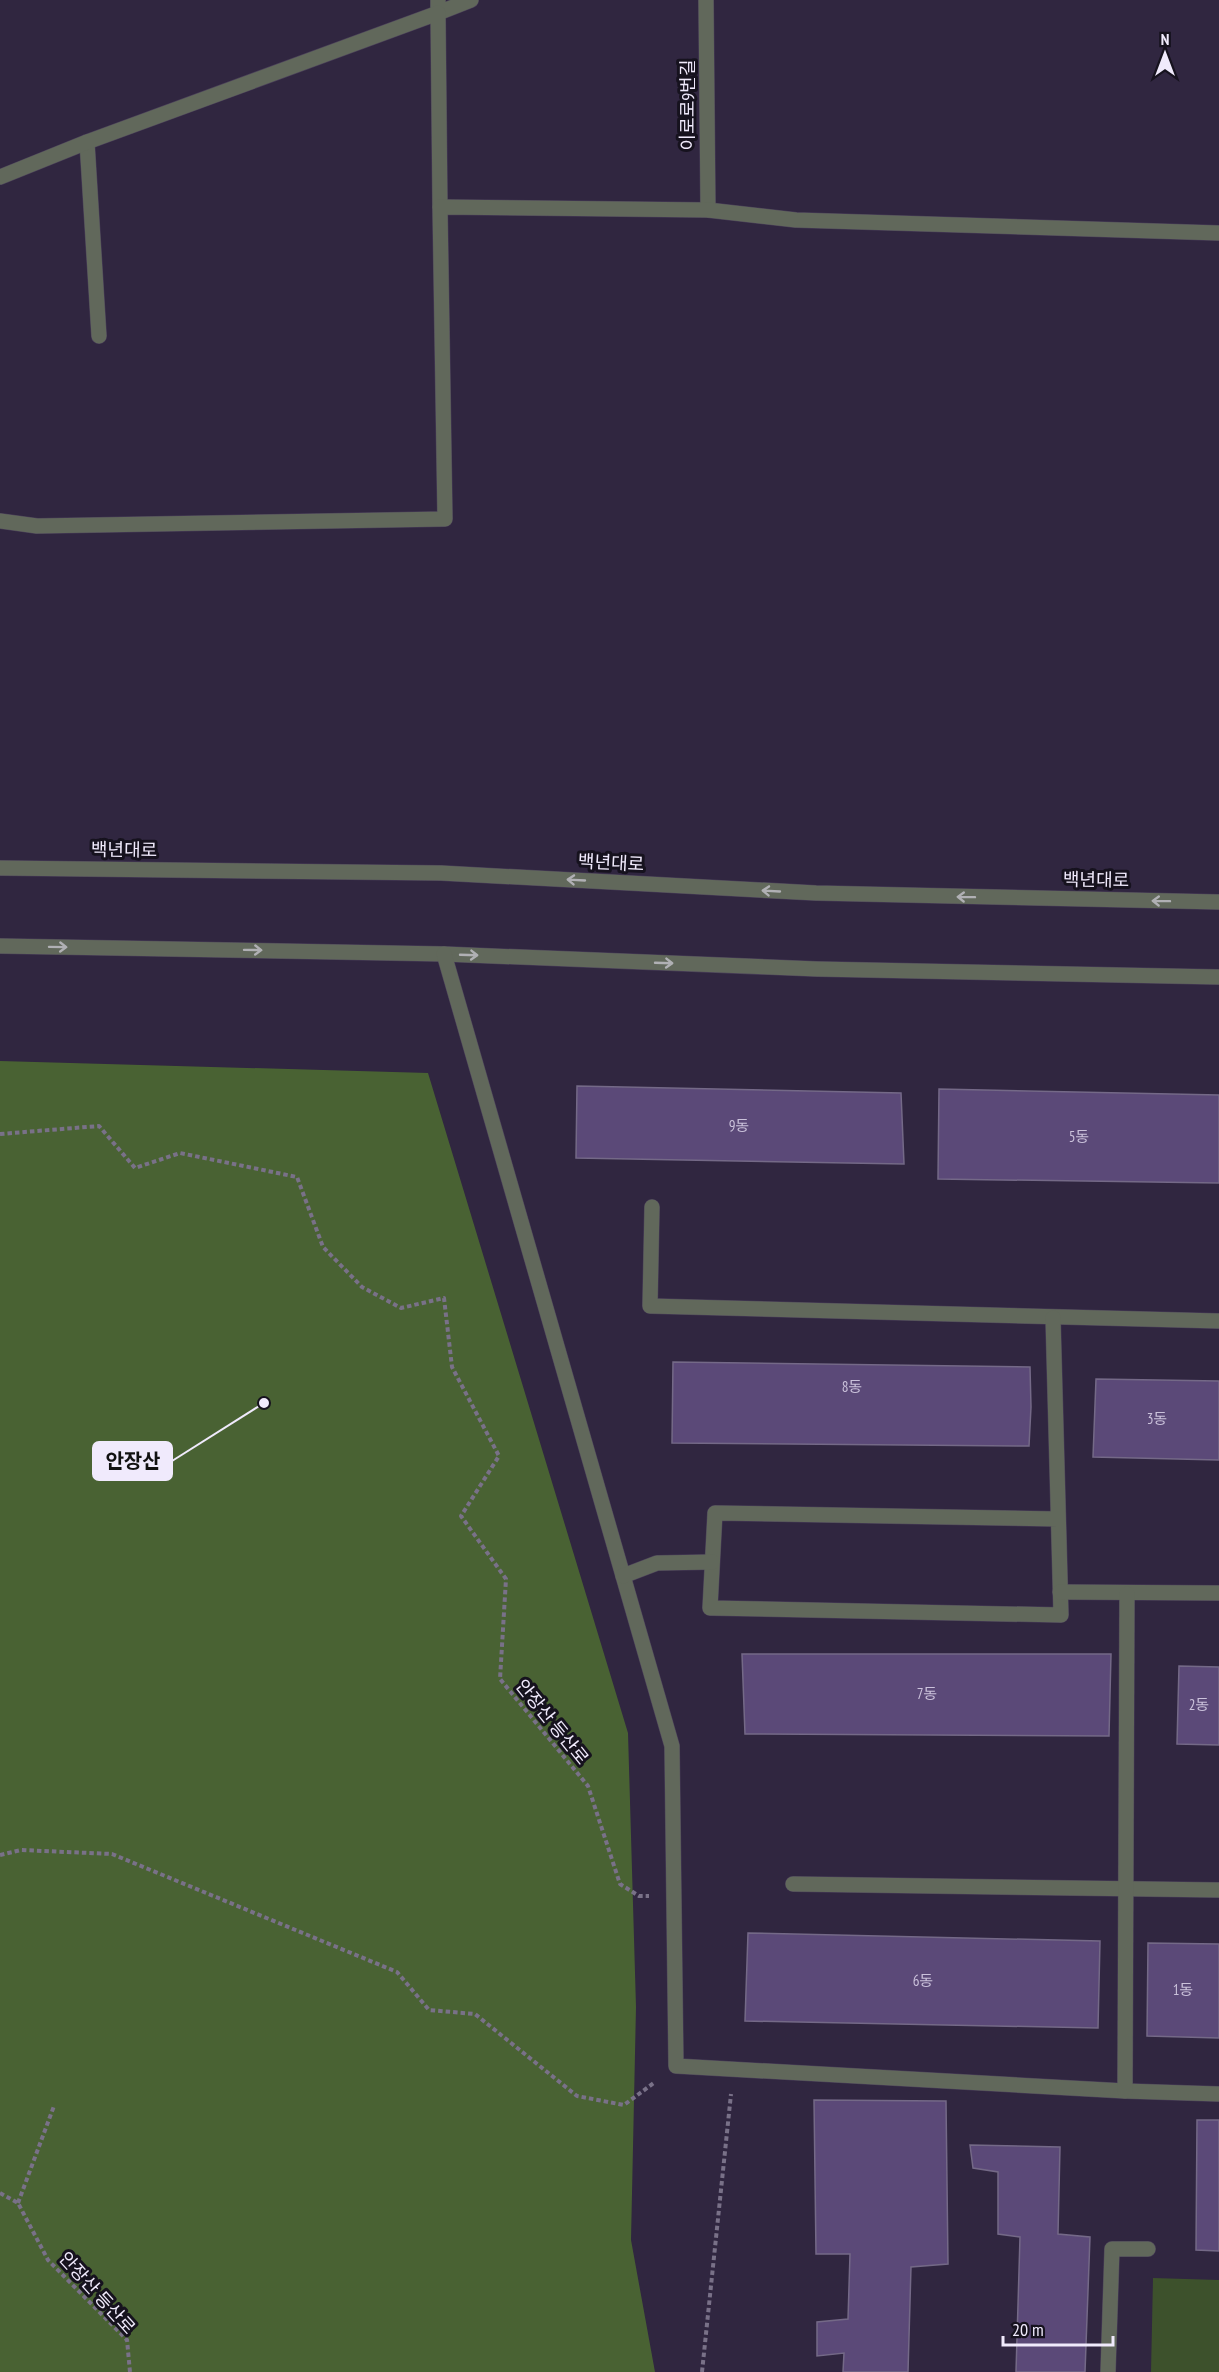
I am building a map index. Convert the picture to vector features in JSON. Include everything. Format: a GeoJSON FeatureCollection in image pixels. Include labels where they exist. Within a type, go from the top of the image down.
{"type":"FeatureCollection","features":[{"type":"Feature","properties":{"kind":"street"},"geometry":{"type":"LineString","coordinates":[[0,177],[438,6],[471,0]]}},
{"type":"Feature","properties":{"kind":"street","name":"이로로9번길"},"geometry":{"type":"LineString","coordinates":[[706,0],[708,210]]}},
{"type":"Feature","properties":{"kind":"street"},"geometry":{"type":"LineString","coordinates":[[0,521],[38,526],[445,519],[438,6]]}},
{"type":"Feature","properties":{"kind":"street"},"geometry":{"type":"LineString","coordinates":[[87,142],[99,336]]}},
{"type":"Feature","properties":{"kind":"street"},"geometry":{"type":"LineString","coordinates":[[440,207],[708,210],[796,220],[1219,233]]}},
{"type":"Feature","properties":{"kind":"street","name":"백년대로"},"geometry":{"type":"LineString","coordinates":[[0,868],[441,873],[816,893],[1219,902]]}},
{"type":"Feature","properties":{"kind":"street"},"geometry":{"type":"LineString","coordinates":[[0,946],[444,954],[817,969],[1219,977]]}},
{"type":"Feature","properties":{"kind":"street"},"geometry":{"type":"LineString","coordinates":[[444,954],[672,1746],[676,2066],[1125,2091],[1219,2094]]}},
{"type":"Feature","properties":{"kind":"street"},"geometry":{"type":"LineString","coordinates":[[652,1207],[650,1306],[1219,1321]]}},
{"type":"Feature","properties":{"kind":"street"},"geometry":{"type":"LineString","coordinates":[[1053,1318],[1061,1615],[710,1608],[715,1513],[1058,1519]]}},
{"type":"Feature","properties":{"kind":"street"},"geometry":{"type":"LineString","coordinates":[[623,1576],[657,1563],[712,1562]]}},
{"type":"Feature","properties":{"kind":"street"},"geometry":{"type":"LineString","coordinates":[[1060,1592],[1219,1593]]}},
{"type":"Feature","properties":{"kind":"street"},"geometry":{"type":"LineString","coordinates":[[1125,2091],[1127,1594]]}},
{"type":"Feature","properties":{"kind":"street"},"geometry":{"type":"LineString","coordinates":[[793,1884],[1219,1890]]}},
{"type":"Feature","properties":{"kind":"street"},"geometry":{"type":"LineString","coordinates":[[1108,2372],[1112,2249],[1148,2249]]}},
{"type":"Feature","properties":{"kind":"path","name":"안장산 등산로"},"geometry":{"type":"LineString","coordinates":[[0,1134],[99,1126],[135,1168],[180,1154],[297,1177],[323,1247],[362,1287],[400,1308],[444,1298],[452,1367],[499,1456],[461,1516],[506,1579],[500,1679],[588,1786],[620,1884],[639,1896],[674,1897]]}},
{"type":"Feature","properties":{"kind":"path"},"geometry":{"type":"LineString","coordinates":[[0,1855],[21,1850],[112,1854],[397,1972],[429,2010],[475,2014],[577,2096],[624,2105],[676,2066]]}},
{"type":"Feature","properties":{"kind":"path"},"geometry":{"type":"LineString","coordinates":[[702,2372],[734,2069]]}},
{"type":"Feature","properties":{"kind":"path"},"geometry":{"type":"LineString","coordinates":[[0,2193],[18,2203],[54,2106]]}},
{"type":"Feature","properties":{"kind":"path","name":"안장산 등산로"},"geometry":{"type":"LineString","coordinates":[[18,2203],[48,2260],[127,2340],[130,2372]]}},
{"type":"Feature","properties":{"kind":"green space"},"geometry":{"type":"Polygon","coordinates":[[[0,1061],[428,1073],[628,1733],[636,2007],[631,2240],[655,2372],[0,2372],[0,1061]]]}},
{"type":"Feature","properties":{"kind":"green space"},"geometry":{"type":"Polygon","coordinates":[[[1153,2278],[1219,2280],[1219,2372],[1151,2372],[1153,2278]]]}},
{"type":"Feature","properties":{"kind":"building"},"geometry":{"type":"Polygon","coordinates":[[[577,1086],[901,1093],[904,1164],[576,1158],[577,1086]]]}},
{"type":"Feature","properties":{"kind":"building"},"geometry":{"type":"Polygon","coordinates":[[[939,1089],[1219,1095],[1219,1183],[938,1179],[939,1089]]]}},
{"type":"Feature","properties":{"kind":"building"},"geometry":{"type":"Polygon","coordinates":[[[673,1362],[1030,1367],[1029,1446],[672,1443],[673,1362]]]}},
{"type":"Feature","properties":{"kind":"building"},"geometry":{"type":"Polygon","coordinates":[[[1096,1379],[1219,1381],[1219,1460],[1093,1457],[1096,1379]]]}},
{"type":"Feature","properties":{"kind":"building"},"geometry":{"type":"Polygon","coordinates":[[[742,1654],[1111,1654],[1109,1736],[745,1734],[742,1654]]]}},
{"type":"Feature","properties":{"kind":"building"},"geometry":{"type":"Polygon","coordinates":[[[1179,1666],[1219,1667],[1219,1745],[1177,1744],[1179,1666]]]}},
{"type":"Feature","properties":{"kind":"building"},"geometry":{"type":"Polygon","coordinates":[[[748,1933],[1100,1941],[1098,2028],[745,2021],[748,1933]]]}},
{"type":"Feature","properties":{"kind":"building"},"geometry":{"type":"Polygon","coordinates":[[[1148,1943],[1219,1944],[1219,2038],[1147,2036],[1148,1943]]]}},
{"type":"Feature","properties":{"kind":"building"},"geometry":{"type":"Polygon","coordinates":[[[814,2100],[946,2101],[948,2264],[911,2267],[908,2372],[843,2372],[844,2353],[817,2356],[817,2322],[848,2319],[850,2254],[816,2254],[814,2100]]]}},
{"type":"Feature","properties":{"kind":"building"},"geometry":{"type":"Polygon","coordinates":[[[1197,2120],[1219,2120],[1219,2251],[1196,2250],[1197,2120]]]}},
{"type":"Feature","properties":{"kind":"building"},"geometry":{"type":"Polygon","coordinates":[[[970,2145],[1060,2147],[1058,2234],[1090,2237],[1085,2372],[1016,2372],[1020,2237],[998,2234],[998,2172],[973,2168],[970,2145]]]}},
{"type":"Feature","properties":{"kind":"place","name":"안장산"},"geometry":{"type":"Point","coordinates":[264,1403]}}]}
